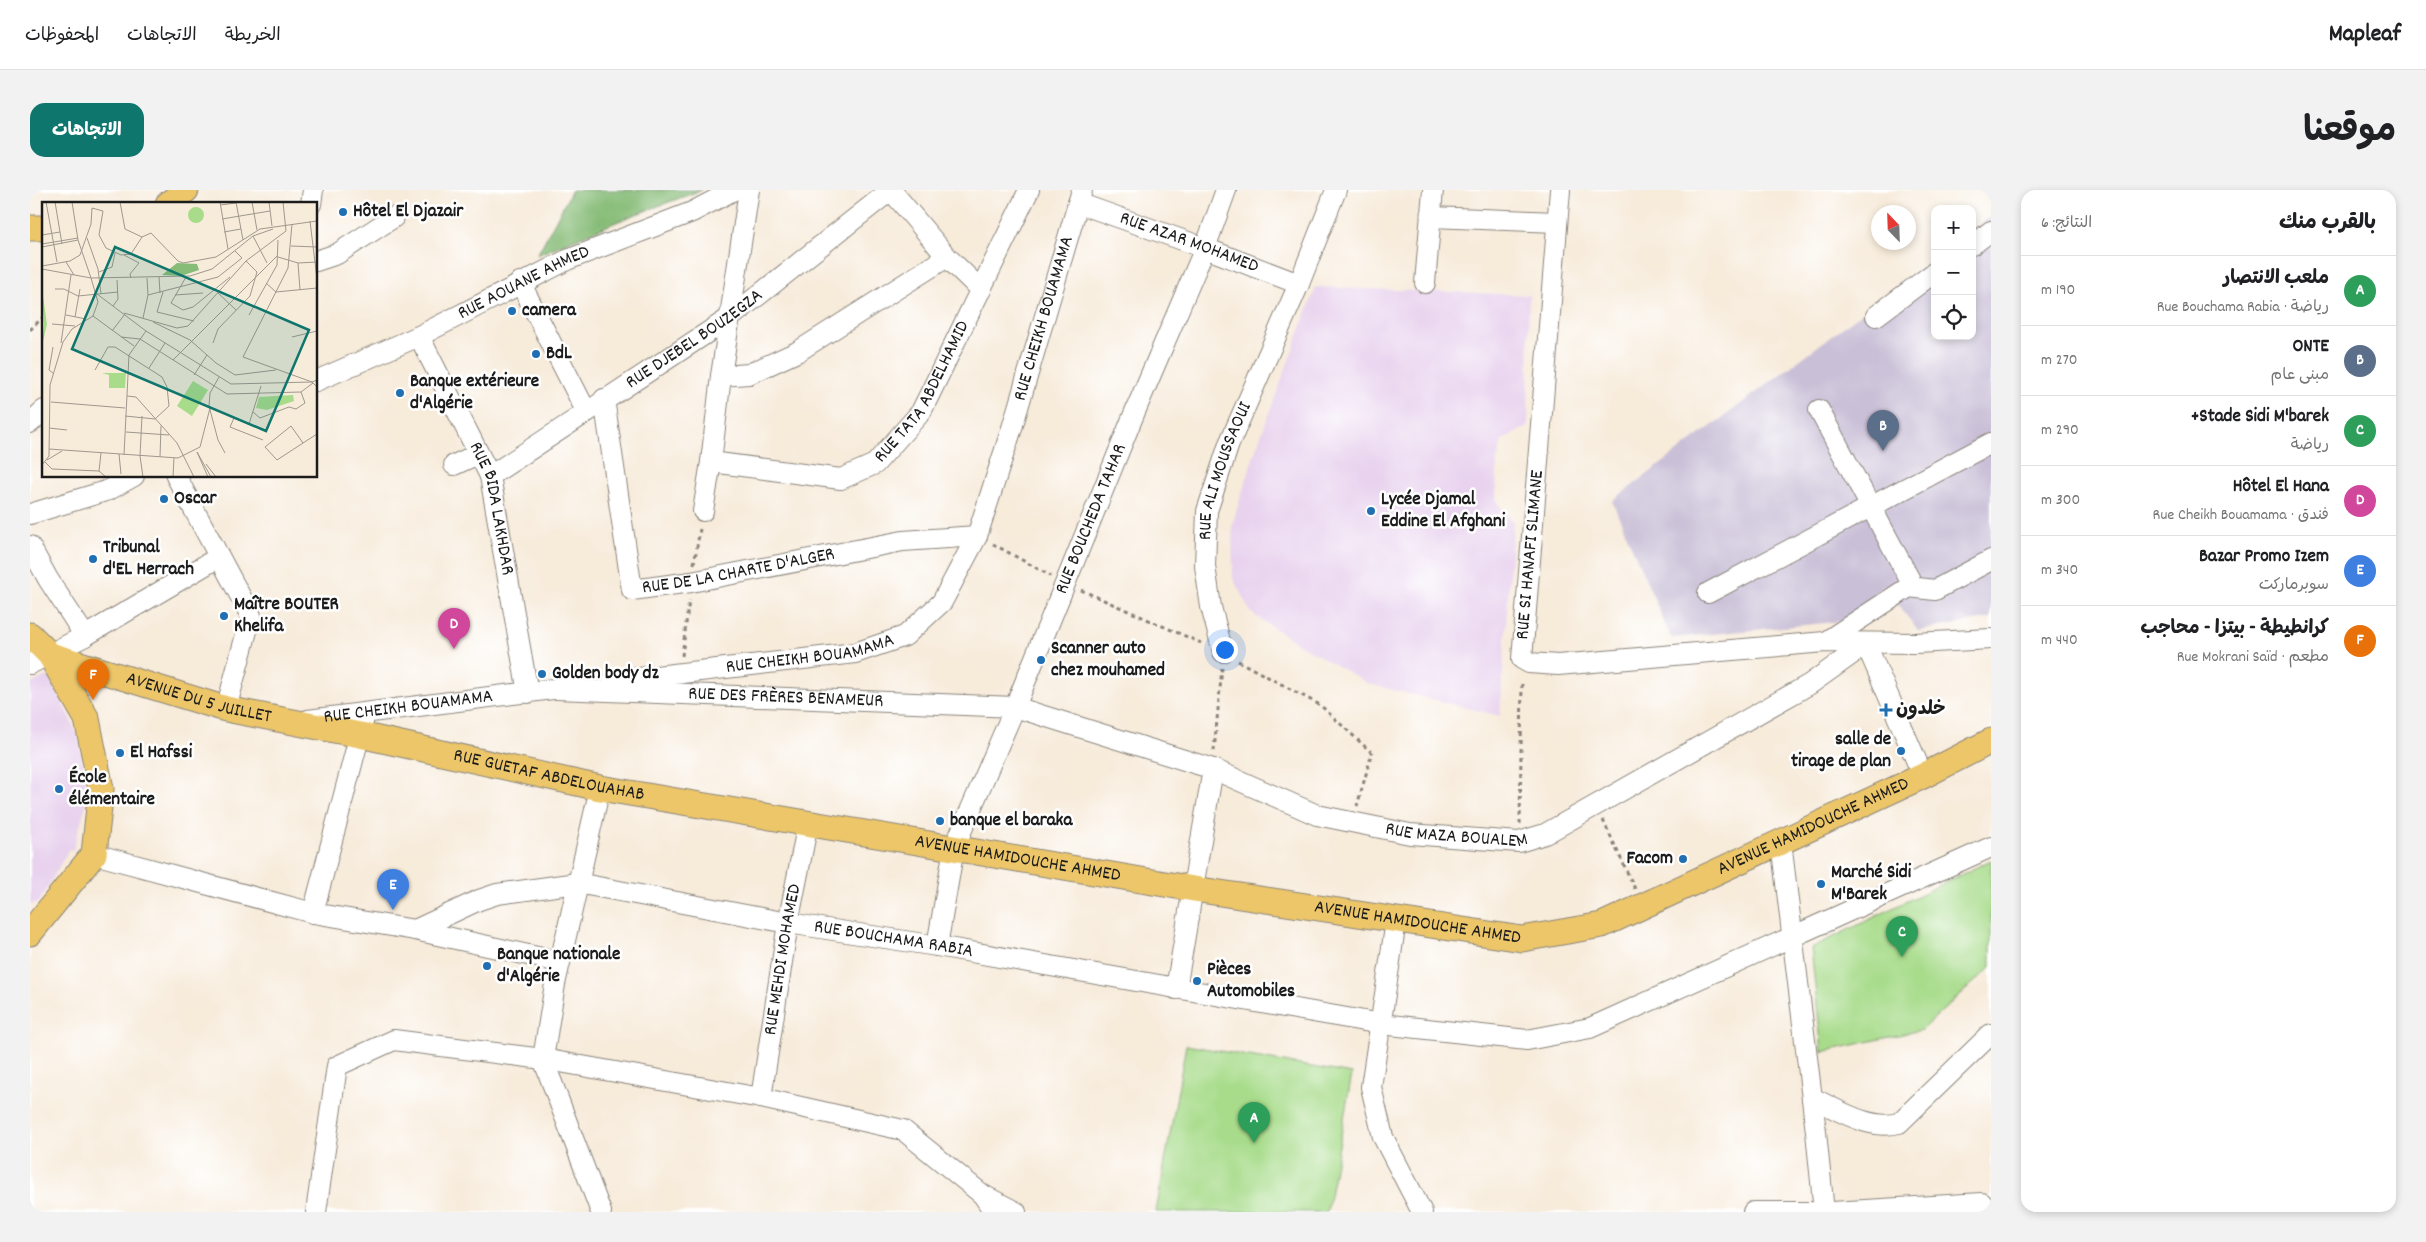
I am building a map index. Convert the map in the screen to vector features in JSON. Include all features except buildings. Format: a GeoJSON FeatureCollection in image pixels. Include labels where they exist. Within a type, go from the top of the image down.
{"type":"FeatureCollection","features":[{"type":"Feature","properties":{"kind":"main road"},"geometry":{"type":"LineString","coordinates":[[171,202],[186,190]]}},
{"type":"Feature","properties":{"kind":"main road"},"geometry":{"type":"LineString","coordinates":[[30,635],[40,660],[87,719],[101,789],[94,854],[40,911],[30,933]]}},
{"type":"Feature","properties":{"kind":"main road","name":"AVENUE DU 5 JUILLET"},"geometry":{"type":"LineString","coordinates":[[40,660],[226,709],[290,723]]}},
{"type":"Feature","properties":{"kind":"main road","name":"RUE GUETAF ABDELOUAHAB"},"geometry":{"type":"LineString","coordinates":[[290,723],[362,724],[600,788],[808,823]]}},
{"type":"Feature","properties":{"kind":"main road","name":"AVENUE HAMIDOUCHE AHMED"},"geometry":{"type":"LineString","coordinates":[[808,823],[1194,889],[1522,939],[1602,925],[1924,776],[1991,741]]}},
{"type":"Feature","properties":{"kind":"street","name":"RUE AOUANE AHMED"},"geometry":{"type":"LineString","coordinates":[[318,380],[419,336],[520,282],[567,260],[692,212],[734,190]]}},
{"type":"Feature","properties":{"kind":"street"},"geometry":{"type":"LineString","coordinates":[[703,511],[749,190]]}},
{"type":"Feature","properties":{"kind":"street"},"geometry":{"type":"LineString","coordinates":[[891,190],[947,258],[981,290]]}},
{"type":"Feature","properties":{"kind":"street","name":"RUE DJEBEL BOUZEGZA"},"geometry":{"type":"LineString","coordinates":[[490,476],[731,317],[891,190]]}},
{"type":"Feature","properties":{"kind":"street","name":"RUE TATA ABDELHAMID"},"geometry":{"type":"LineString","coordinates":[[711,462],[841,479],[874,464],[921,412],[1029,190]]}},
{"type":"Feature","properties":{"kind":"street","name":"RUE BOUCHEDA TAHAR"},"geometry":{"type":"LineString","coordinates":[[937,946],[954,848],[1015,708],[1065,583],[1206,248],[1226,190]]}},
{"type":"Feature","properties":{"kind":"street","name":"RUE ALI MOUSSAOUI"},"geometry":{"type":"LineString","coordinates":[[1223,652],[1211,607],[1205,566],[1207,511],[1229,444],[1299,284],[1336,190]]}},
{"type":"Feature","properties":{"kind":"street"},"geometry":{"type":"LineString","coordinates":[[1425,283],[1433,190]]}},
{"type":"Feature","properties":{"kind":"street","name":"RUE SI HANAFI SLIMANE"},"geometry":{"type":"LineString","coordinates":[[1560,190],[1522,659],[1540,664],[1576,664],[1668,654],[1826,642],[1866,644],[1991,639]]}},
{"type":"Feature","properties":{"kind":"street","name":"RUE AZAR MOHAMED"},"geometry":{"type":"LineString","coordinates":[[1080,197],[1299,284]]}},
{"type":"Feature","properties":{"kind":"street","name":"RUE CHEIKH BOUAMAMA"},"geometry":{"type":"LineString","coordinates":[[362,724],[528,693],[680,673],[855,654],[905,636],[942,602],[977,536],[1012,428],[1080,197]]}},
{"type":"Feature","properties":{"kind":"street"},"geometry":{"type":"LineString","coordinates":[[318,260],[337,254],[394,217]]}},
{"type":"Feature","properties":{"kind":"street"},"geometry":{"type":"LineString","coordinates":[[1431,217],[1557,222]]}},
{"type":"Feature","properties":{"kind":"street"},"geometry":{"type":"LineString","coordinates":[[1976,242],[1991,231]]}},
{"type":"Feature","properties":{"kind":"street"},"geometry":{"type":"LineString","coordinates":[[721,376],[749,374],[798,352],[947,258]]}},
{"type":"Feature","properties":{"kind":"street"},"geometry":{"type":"LineString","coordinates":[[1876,316],[1931,275]]}},
{"type":"Feature","properties":{"kind":"street"},"geometry":{"type":"LineString","coordinates":[[520,282],[586,411]]}},
{"type":"Feature","properties":{"kind":"street","name":"RUE BIDA LAKHDAR"},"geometry":{"type":"LineString","coordinates":[[419,336],[490,476],[528,693]]}},
{"type":"Feature","properties":{"kind":"street","name":"RUE DE LA CHARTE D'ALGER"},"geometry":{"type":"LineString","coordinates":[[604,399],[632,590],[693,574],[903,541],[977,536]]}},
{"type":"Feature","properties":{"kind":"street"},"geometry":{"type":"LineString","coordinates":[[1819,410],[1907,571],[1910,580],[1909,587]]}},
{"type":"Feature","properties":{"kind":"street"},"geometry":{"type":"LineString","coordinates":[[30,423],[42,412]]}},
{"type":"Feature","properties":{"kind":"street"},"geometry":{"type":"LineString","coordinates":[[1708,593],[1991,443]]}},
{"type":"Feature","properties":{"kind":"street"},"geometry":{"type":"LineString","coordinates":[[454,465],[478,454]]}},
{"type":"Feature","properties":{"kind":"street"},"geometry":{"type":"LineString","coordinates":[[30,514],[109,490],[130,478]]}},
{"type":"Feature","properties":{"kind":"street"},"geometry":{"type":"LineString","coordinates":[[177,478],[251,618],[226,709]]}},
{"type":"Feature","properties":{"kind":"street"},"geometry":{"type":"LineString","coordinates":[[30,546],[48,579],[85,636]]}},
{"type":"Feature","properties":{"kind":"street"},"geometry":{"type":"LineString","coordinates":[[40,660],[85,636],[219,557]]}},
{"type":"Feature","properties":{"kind":"street"},"geometry":{"type":"LineString","coordinates":[[1826,642],[1909,587],[1936,590],[1991,560]]}},
{"type":"Feature","properties":{"kind":"street"},"geometry":{"type":"LineString","coordinates":[[1866,644],[1924,776]]}},
{"type":"Feature","properties":{"kind":"street","name":"RUE MAZA BOUALEM"},"geometry":{"type":"LineString","coordinates":[[1015,708],[1213,769],[1317,815],[1410,834],[1520,842],[1545,834],[1810,684],[1866,644]]}},
{"type":"Feature","properties":{"kind":"street","name":"RUE DES FRÈRES BENAMEUR"},"geometry":{"type":"LineString","coordinates":[[557,689],[1015,708]]}},
{"type":"Feature","properties":{"kind":"street"},"geometry":{"type":"LineString","coordinates":[[314,913],[362,724]]}},
{"type":"Feature","properties":{"kind":"street"},"geometry":{"type":"LineString","coordinates":[[1176,989],[1213,769]]}},
{"type":"Feature","properties":{"kind":"street"},"geometry":{"type":"LineString","coordinates":[[600,788],[560,962],[544,1059],[601,1212]]}},
{"type":"Feature","properties":{"kind":"street","name":"RUE MEHDI MOHAMED"},"geometry":{"type":"LineString","coordinates":[[761,1098],[788,923],[808,823]]}},
{"type":"Feature","properties":{"kind":"street"},"geometry":{"type":"LineString","coordinates":[[1781,842],[1824,1212]]}},
{"type":"Feature","properties":{"kind":"street","name":"RUE BOUCHAMA RABIA"},"geometry":{"type":"LineString","coordinates":[[415,930],[479,900],[497,894],[577,883],[788,923],[937,946],[1381,1024],[1527,1040],[1590,1028],[1991,847]]}},
{"type":"Feature","properties":{"kind":"street"},"geometry":{"type":"LineString","coordinates":[[94,854],[314,913],[415,930],[560,962]]}},
{"type":"Feature","properties":{"kind":"street"},"geometry":{"type":"LineString","coordinates":[[1396,921],[1371,1087],[1383,1138],[1422,1212]]}},
{"type":"Feature","properties":{"kind":"street"},"geometry":{"type":"LineString","coordinates":[[1812,1098],[1873,1125],[1886,1126],[1899,1123],[1991,1034]]}},
{"type":"Feature","properties":{"kind":"street"},"geometry":{"type":"LineString","coordinates":[[316,1212],[337,1066],[394,1040],[544,1059],[761,1098],[904,1130],[989,1204],[1016,1212]]}},
{"type":"Feature","properties":{"kind":"street"},"geometry":{"type":"LineString","coordinates":[[1832,1212],[1982,1203]]}},
{"type":"Feature","properties":{"kind":"street"},"geometry":{"type":"LineString","coordinates":[[1753,1212],[1811,1212]]}},
{"type":"Feature","properties":{"kind":"path"},"geometry":{"type":"LineString","coordinates":[[30,330],[42,318]]}},
{"type":"Feature","properties":{"kind":"path"},"geometry":{"type":"LineString","coordinates":[[680,673],[703,511]]}},
{"type":"Feature","properties":{"kind":"path"},"geometry":{"type":"LineString","coordinates":[[977,536],[1065,583],[1223,652],[1320,705],[1372,753],[1352,822]]}},
{"type":"Feature","properties":{"kind":"path"},"geometry":{"type":"LineString","coordinates":[[1213,769],[1223,652]]}},
{"type":"Feature","properties":{"kind":"path"},"geometry":{"type":"LineString","coordinates":[[1520,842],[1522,659]]}},
{"type":"Feature","properties":{"kind":"path"},"geometry":{"type":"LineString","coordinates":[[1596,806],[1642,906]]}},
{"type":"Feature","properties":{"kind":"shaded area"},"geometry":{"type":"Polygon","coordinates":[[[1991,216],[1991,618],[1918,631],[1883,585],[1855,620],[1671,638],[1612,501],[1931,261],[1931,340],[1976,340],[1976,227],[1991,216]]]}},
{"type":"Feature","properties":{"kind":"shaded area","name":"Lycée Djamal Eddine El Afghani"},"geometry":{"type":"Polygon","coordinates":[[[1316,287],[1529,295],[1528,426],[1502,440],[1497,460],[1496,501],[1513,522],[1500,716],[1369,684],[1302,646],[1251,613],[1233,578],[1232,525],[1256,449],[1316,287]]]}},
{"type":"Feature","properties":{"kind":"shaded area","name":"École élémentaire"},"geometry":{"type":"Polygon","coordinates":[[[49,675],[78,735],[87,789],[90,790],[73,850],[69,849],[39,902],[30,904],[30,684],[49,675]]]}},
{"type":"Feature","properties":{"kind":"green space"},"geometry":{"type":"Polygon","coordinates":[[[572,190],[702,190],[631,216],[537,255],[572,190]]]}},
{"type":"Feature","properties":{"kind":"green space"},"geometry":{"type":"Polygon","coordinates":[[[1991,860],[1991,967],[1921,1030],[1822,1052],[1811,948],[1991,860]]]}},
{"type":"Feature","properties":{"kind":"green space"},"geometry":{"type":"Polygon","coordinates":[[[1186,1045],[1352,1074],[1327,1212],[1156,1212],[1186,1045]]]}},
{"type":"Feature","properties":{"kind":"place","name":"Hôtel El Djazair"},"geometry":{"type":"Point","coordinates":[343,212]}},
{"type":"Feature","properties":{"kind":"place","name":"camera"},"geometry":{"type":"Point","coordinates":[512,311]}},
{"type":"Feature","properties":{"kind":"place","name":"BdL"},"geometry":{"type":"Point","coordinates":[536,354]}},
{"type":"Feature","properties":{"kind":"place","name":"Banque extérieure d'Algérie"},"geometry":{"type":"Point","coordinates":[400,393]}},
{"type":"Feature","properties":{"kind":"place","name":"ONTE"},"geometry":{"type":"Point","coordinates":[1883,451]}},
{"type":"Feature","properties":{"kind":"place","name":"Oscar"},"geometry":{"type":"Point","coordinates":[164,499]}},
{"type":"Feature","properties":{"kind":"place","name":"Lycée Djamal Eddine El Afghani"},"geometry":{"type":"Point","coordinates":[1371,511]}},
{"type":"Feature","properties":{"kind":"place","name":"Tribunal d'EL Herrach"},"geometry":{"type":"Point","coordinates":[93,559]}},
{"type":"Feature","properties":{"kind":"place","name":"Maître BOUTER Khelifa"},"geometry":{"type":"Point","coordinates":[224,616]}},
{"type":"Feature","properties":{"kind":"place","name":"Hôtel El Hana"},"geometry":{"type":"Point","coordinates":[454,649]}},
{"type":"Feature","properties":{"kind":"place","name":"Scanner auto chez mouhamed"},"geometry":{"type":"Point","coordinates":[1041,660]}},
{"type":"Feature","properties":{"kind":"place","name":"Golden body dz"},"geometry":{"type":"Point","coordinates":[542,674]}},
{"type":"Feature","properties":{"kind":"place","name":"كرانطيطة - بيتزا - محاجب"},"geometry":{"type":"Point","coordinates":[93,700]}},
{"type":"Feature","properties":{"kind":"place","name":"خلدون"},"geometry":{"type":"Point","coordinates":[1886,710]}},
{"type":"Feature","properties":{"kind":"place","name":"salle de tirage de plan"},"geometry":{"type":"Point","coordinates":[1901,751]}},
{"type":"Feature","properties":{"kind":"place","name":"El Hafssi"},"geometry":{"type":"Point","coordinates":[120,753]}},
{"type":"Feature","properties":{"kind":"place","name":"École élémentaire"},"geometry":{"type":"Point","coordinates":[59,789]}},
{"type":"Feature","properties":{"kind":"place","name":"banque el baraka"},"geometry":{"type":"Point","coordinates":[940,821]}},
{"type":"Feature","properties":{"kind":"place","name":"Facom"},"geometry":{"type":"Point","coordinates":[1683,859]}},
{"type":"Feature","properties":{"kind":"place","name":"Marché Sidi M'Barek"},"geometry":{"type":"Point","coordinates":[1821,884]}},
{"type":"Feature","properties":{"kind":"place","name":"Bazar Promo Izem"},"geometry":{"type":"Point","coordinates":[393,910]}},
{"type":"Feature","properties":{"kind":"place","name":"Stade Sidi M'barek+"},"geometry":{"type":"Point","coordinates":[1902,957]}},
{"type":"Feature","properties":{"kind":"place","name":"Banque nationale d'Algérie"},"geometry":{"type":"Point","coordinates":[487,966]}},
{"type":"Feature","properties":{"kind":"place","name":"Pièces Automobiles"},"geometry":{"type":"Point","coordinates":[1197,981]}},
{"type":"Feature","properties":{"kind":"place","name":"ملعب الانتصار"},"geometry":{"type":"Point","coordinates":[1254,1143]}}]}
